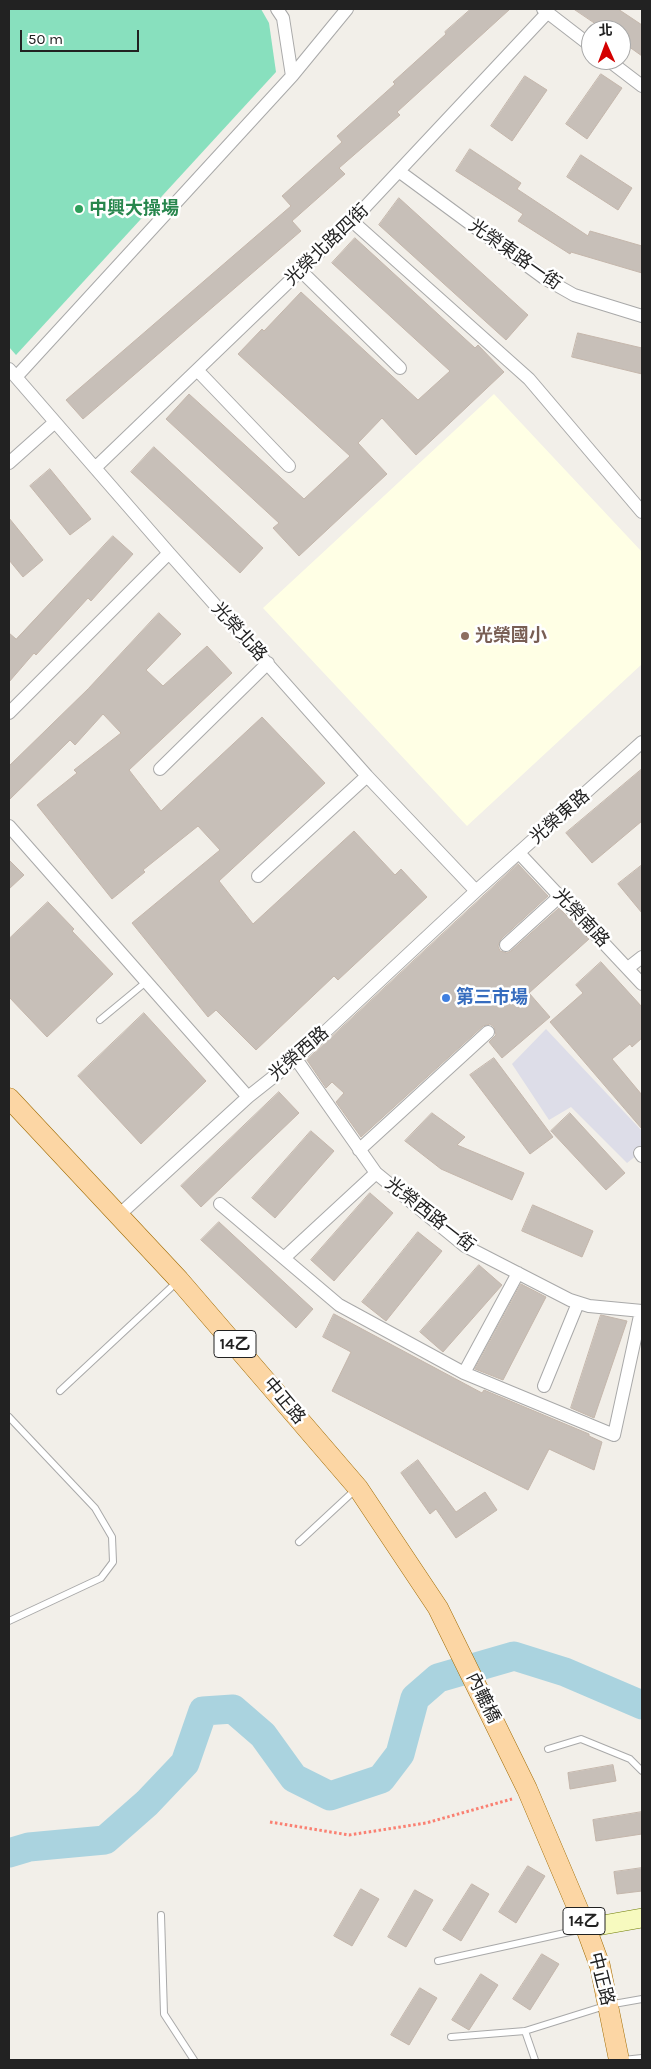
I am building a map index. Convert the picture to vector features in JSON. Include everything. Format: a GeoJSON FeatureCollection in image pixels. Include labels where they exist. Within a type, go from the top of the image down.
{"type":"FeatureCollection","features":[{"type":"Feature","properties":{"kind":"main road","name":"中正路"},"geometry":{"type":"LineString","coordinates":[[10,1103],[119,1215],[178,1280],[252,1363],[358,1488],[438,1608]]}},
{"type":"Feature","properties":{"kind":"main road","name":"內轆橋"},"geometry":{"type":"LineString","coordinates":[[438,1608],[529,1791]]}},
{"type":"Feature","properties":{"kind":"main road","name":"中正路"},"geometry":{"type":"LineString","coordinates":[[529,1791],[600,1966],[621,2060]]}},
{"type":"Feature","properties":{"kind":"street"},"geometry":{"type":"LineString","coordinates":[[277,9],[283,18],[292,76]]}},
{"type":"Feature","properties":{"kind":"street"},"geometry":{"type":"LineString","coordinates":[[13,372],[292,76],[347,9]]}},
{"type":"Feature","properties":{"kind":"street"},"geometry":{"type":"LineString","coordinates":[[545,10],[581,38]]}},
{"type":"Feature","properties":{"kind":"street","name":"光榮北路四街"},"geometry":{"type":"LineString","coordinates":[[95,468],[352,221],[400,172],[545,10]]}},
{"type":"Feature","properties":{"kind":"street"},"geometry":{"type":"LineString","coordinates":[[621,70],[642,86]]}},
{"type":"Feature","properties":{"kind":"street","name":"光榮東路一街"},"geometry":{"type":"LineString","coordinates":[[400,172],[544,278],[574,295],[642,316]]}},
{"type":"Feature","properties":{"kind":"street"},"geometry":{"type":"LineString","coordinates":[[352,221],[529,379],[642,512]]}},
{"type":"Feature","properties":{"kind":"street"},"geometry":{"type":"LineString","coordinates":[[300,270],[400,368]]}},
{"type":"Feature","properties":{"kind":"street"},"geometry":{"type":"LineString","coordinates":[[198,371],[290,466]]}},
{"type":"Feature","properties":{"kind":"street","name":"光榮北路"},"geometry":{"type":"LineString","coordinates":[[13,372],[169,553],[368,776],[476,891]]}},
{"type":"Feature","properties":{"kind":"street"},"geometry":{"type":"LineString","coordinates":[[9,463],[55,422]]}},
{"type":"Feature","properties":{"kind":"street"},"geometry":{"type":"LineString","coordinates":[[9,713],[169,553]]}},
{"type":"Feature","properties":{"kind":"street"},"geometry":{"type":"LineString","coordinates":[[160,769],[268,663]]}},
{"type":"Feature","properties":{"kind":"street","name":"光榮東路"},"geometry":{"type":"LineString","coordinates":[[476,891],[642,742]]}},
{"type":"Feature","properties":{"kind":"street"},"geometry":{"type":"LineString","coordinates":[[258,876],[368,776]]}},
{"type":"Feature","properties":{"kind":"street"},"geometry":{"type":"LineString","coordinates":[[9,826],[248,1097]]}},
{"type":"Feature","properties":{"kind":"street","name":"光榮南路"},"geometry":{"type":"LineString","coordinates":[[519,853],[642,984]]}},
{"type":"Feature","properties":{"kind":"street","name":"光榮西路"},"geometry":{"type":"LineString","coordinates":[[119,1215],[248,1097],[296,1058],[476,891]]}},
{"type":"Feature","properties":{"kind":"street"},"geometry":{"type":"LineString","coordinates":[[506,945],[560,896]]}},
{"type":"Feature","properties":{"kind":"street"},"geometry":{"type":"LineString","coordinates":[[628,968],[642,957]]}},
{"type":"Feature","properties":{"kind":"street"},"geometry":{"type":"LineString","coordinates":[[359,1150],[488,1032]]}},
{"type":"Feature","properties":{"kind":"street","name":"光榮西路一街"},"geometry":{"type":"LineString","coordinates":[[296,1058],[376,1173],[464,1246],[578,1303],[642,1311]]}},
{"type":"Feature","properties":{"kind":"street"},"geometry":{"type":"LineString","coordinates":[[284,1258],[376,1173]]}},
{"type":"Feature","properties":{"kind":"street"},"geometry":{"type":"LineString","coordinates":[[220,1204],[339,1305],[464,1373],[614,1435],[642,1311]]}},
{"type":"Feature","properties":{"kind":"street"},"geometry":{"type":"LineString","coordinates":[[464,1373],[518,1273]]}},
{"type":"Feature","properties":{"kind":"street"},"geometry":{"type":"LineString","coordinates":[[544,1386],[578,1303]]}},
{"type":"Feature","properties":{"kind":"street"},"geometry":{"type":"LineString","coordinates":[[586,1928],[642,1918]]}},
{"type":"Feature","properties":{"kind":"lane"},"geometry":{"type":"LineString","coordinates":[[100,1020],[146,982]]}},
{"type":"Feature","properties":{"kind":"lane"},"geometry":{"type":"LineString","coordinates":[[60,1391],[178,1280]]}},
{"type":"Feature","properties":{"kind":"lane"},"geometry":{"type":"LineString","coordinates":[[9,1417],[95,1508],[112,1537],[113,1562],[102,1578],[9,1621]]}},
{"type":"Feature","properties":{"kind":"lane"},"geometry":{"type":"LineString","coordinates":[[299,1542],[358,1488]]}},
{"type":"Feature","properties":{"kind":"lane"},"geometry":{"type":"LineString","coordinates":[[548,1749],[581,1738],[630,1759],[642,1771]]}},
{"type":"Feature","properties":{"kind":"lane"},"geometry":{"type":"LineString","coordinates":[[161,1915],[164,2014],[194,2060]]}},
{"type":"Feature","properties":{"kind":"lane"},"geometry":{"type":"LineString","coordinates":[[438,1961],[586,1928]]}},
{"type":"Feature","properties":{"kind":"lane"},"geometry":{"type":"LineString","coordinates":[[451,2037],[525,2031],[608,2005],[642,1999]]}},
{"type":"Feature","properties":{"kind":"lane"},"geometry":{"type":"LineString","coordinates":[[525,2031],[535,2060]]}},
{"type":"Feature","properties":{"kind":"lane"},"geometry":{"type":"LineString","coordinates":[[621,2060],[642,2058]]}},
{"type":"Feature","properties":{"kind":"path"},"geometry":{"type":"LineString","coordinates":[[270,1822],[349,1835],[426,1823],[529,1791]]}},
{"type":"Feature","properties":{"kind":"shaded area","name":"光榮國小"},"geometry":{"type":"Polygon","coordinates":[[[494,394],[642,552],[642,664],[467,826],[263,608],[494,394]]]}},
{"type":"Feature","properties":{"kind":"shaded area"},"geometry":{"type":"Polygon","coordinates":[[[546,1029],[642,1131],[642,1151],[627,1163],[571,1107],[549,1120],[512,1064],[546,1029]]]}},
{"type":"Feature","properties":{"kind":"green space","name":"中興大操場"},"geometry":{"type":"Polygon","coordinates":[[[9,9],[261,9],[269,23],[276,72],[16,355],[9,347],[9,9]]]}},
{"type":"Feature","properties":{"kind":"building"},"geometry":{"type":"Polygon","coordinates":[[[471,9],[510,9],[397,112],[400,115],[339,168],[345,174],[292,221],[301,231],[83,419],[66,400],[291,206],[282,196],[342,142],[337,136],[395,84],[393,82],[471,9]]]}},
{"type":"Feature","properties":{"kind":"building"},"geometry":{"type":"Polygon","coordinates":[[[574,9],[618,9],[642,25],[642,56],[631,48],[631,20],[590,20],[574,9]]]}},
{"type":"Feature","properties":{"kind":"building"},"geometry":{"type":"Polygon","coordinates":[[[601,74],[622,88],[587,139],[566,124],[601,74]]]}},
{"type":"Feature","properties":{"kind":"building"},"geometry":{"type":"Polygon","coordinates":[[[525,76],[547,90],[512,141],[491,126],[525,76]]]}},
{"type":"Feature","properties":{"kind":"building"},"geometry":{"type":"Polygon","coordinates":[[[470,149],[521,183],[517,189],[588,236],[590,231],[642,246],[642,273],[571,252],[570,254],[518,221],[523,214],[456,171],[470,149]]]}},
{"type":"Feature","properties":{"kind":"building"},"geometry":{"type":"Polygon","coordinates":[[[581,155],[632,188],[618,210],[567,177],[581,155]]]}},
{"type":"Feature","properties":{"kind":"building"},"geometry":{"type":"Polygon","coordinates":[[[399,198],[528,315],[506,340],[379,225],[399,198]]]}},
{"type":"Feature","properties":{"kind":"building"},"geometry":{"type":"Polygon","coordinates":[[[355,238],[475,348],[478,345],[504,372],[416,455],[382,418],[358,443],[387,474],[299,556],[273,528],[279,523],[166,419],[189,394],[304,499],[350,456],[238,354],[262,329],[264,331],[301,292],[418,400],[450,371],[332,263],[355,238]]]}},
{"type":"Feature","properties":{"kind":"building"},"geometry":{"type":"Polygon","coordinates":[[[578,333],[642,348],[642,374],[572,357],[578,333]]]}},
{"type":"Feature","properties":{"kind":"building"},"geometry":{"type":"Polygon","coordinates":[[[154,447],[263,548],[240,573],[131,472],[154,447]]]}},
{"type":"Feature","properties":{"kind":"building"},"geometry":{"type":"Polygon","coordinates":[[[50,469],[91,519],[70,535],[30,486],[50,469]]]}},
{"type":"Feature","properties":{"kind":"building"},"geometry":{"type":"Polygon","coordinates":[[[9,518],[43,560],[23,577],[9,560],[9,518]]]}},
{"type":"Feature","properties":{"kind":"building"},"geometry":{"type":"Polygon","coordinates":[[[113,536],[133,554],[91,601],[88,598],[36,655],[34,653],[9,682],[9,633],[16,639],[113,536]]]}},
{"type":"Feature","properties":{"kind":"building"},"geometry":{"type":"Polygon","coordinates":[[[159,613],[181,634],[146,670],[163,686],[207,646],[232,673],[129,770],[161,811],[262,717],[325,783],[219,881],[253,924],[354,831],[395,875],[401,869],[427,897],[338,980],[334,976],[256,1050],[216,1010],[208,1017],[132,923],[220,850],[198,826],[143,870],[145,872],[112,899],[37,805],[77,773],[74,770],[121,733],[103,714],[75,745],[70,740],[9,800],[9,766],[88,689],[159,613]]]}},
{"type":"Feature","properties":{"kind":"building"},"geometry":{"type":"Polygon","coordinates":[[[642,769],[642,821],[592,863],[566,833],[642,769]]]}},
{"type":"Feature","properties":{"kind":"building"},"geometry":{"type":"Polygon","coordinates":[[[9,860],[24,875],[9,889],[9,860]]]}},
{"type":"Feature","properties":{"kind":"building","name":"第三市場"},"geometry":{"type":"Polygon","coordinates":[[[518,864],[548,896],[501,939],[498,946],[500,951],[507,953],[511,951],[559,908],[589,939],[529,993],[550,1017],[502,1058],[489,1042],[496,1035],[494,1027],[490,1024],[483,1026],[361,1137],[336,1102],[344,1093],[332,1082],[326,1088],[307,1060],[518,864]]]}},
{"type":"Feature","properties":{"kind":"building"},"geometry":{"type":"Polygon","coordinates":[[[642,865],[642,913],[618,884],[642,865]]]}},
{"type":"Feature","properties":{"kind":"building"},"geometry":{"type":"Polygon","coordinates":[[[48,902],[74,929],[72,931],[113,974],[47,1037],[9,997],[9,939],[48,902]]]}},
{"type":"Feature","properties":{"kind":"building"},"geometry":{"type":"Polygon","coordinates":[[[601,962],[642,1007],[642,1038],[632,1047],[630,1044],[612,1059],[642,1095],[642,1129],[550,1022],[583,993],[576,985],[601,962]]]}},
{"type":"Feature","properties":{"kind":"building"},"geometry":{"type":"Polygon","coordinates":[[[144,1013],[206,1081],[141,1144],[78,1076],[144,1013]]]}},
{"type":"Feature","properties":{"kind":"building"},"geometry":{"type":"Polygon","coordinates":[[[494,1058],[553,1137],[530,1154],[470,1075],[494,1058]]]}},
{"type":"Feature","properties":{"kind":"building"},"geometry":{"type":"Polygon","coordinates":[[[279,1092],[299,1113],[201,1207],[181,1186],[279,1092]]]}},
{"type":"Feature","properties":{"kind":"building"},"geometry":{"type":"Polygon","coordinates":[[[432,1113],[465,1137],[457,1145],[524,1173],[512,1200],[441,1169],[405,1141],[432,1113]]]}},
{"type":"Feature","properties":{"kind":"building"},"geometry":{"type":"Polygon","coordinates":[[[570,1113],[625,1173],[606,1190],[551,1131],[570,1113]]]}},
{"type":"Feature","properties":{"kind":"building"},"geometry":{"type":"Polygon","coordinates":[[[311,1131],[334,1151],[275,1218],[252,1198],[311,1131]]]}},
{"type":"Feature","properties":{"kind":"building"},"geometry":{"type":"Polygon","coordinates":[[[370,1193],[393,1213],[334,1281],[311,1260],[370,1193]]]}},
{"type":"Feature","properties":{"kind":"building"},"geometry":{"type":"Polygon","coordinates":[[[533,1205],[593,1231],[582,1257],[522,1231],[533,1205]]]}},
{"type":"Feature","properties":{"kind":"building"},"geometry":{"type":"Polygon","coordinates":[[[219,1222],[313,1309],[296,1328],[201,1240],[219,1222]]]}},
{"type":"Feature","properties":{"kind":"building"},"geometry":{"type":"Polygon","coordinates":[[[418,1232],[442,1251],[386,1321],[362,1302],[418,1232]]]}},
{"type":"Feature","properties":{"kind":"building"},"geometry":{"type":"Polygon","coordinates":[[[479,1265],[502,1285],[443,1352],[420,1332],[479,1265]]]}},
{"type":"Feature","properties":{"kind":"building"},"geometry":{"type":"Polygon","coordinates":[[[521,1284],[546,1297],[503,1380],[475,1369],[521,1284]]]}},
{"type":"Feature","properties":{"kind":"building"},"geometry":{"type":"Polygon","coordinates":[[[334,1314],[482,1393],[484,1390],[589,1434],[589,1436],[602,1442],[594,1470],[549,1449],[528,1490],[332,1391],[351,1352],[323,1337],[334,1314]]]}},
{"type":"Feature","properties":{"kind":"building"},"geometry":{"type":"Polygon","coordinates":[[[601,1315],[627,1321],[594,1418],[571,1408],[601,1315]]]}},
{"type":"Feature","properties":{"kind":"building"},"geometry":{"type":"Polygon","coordinates":[[[418,1460],[456,1512],[485,1492],[497,1510],[456,1538],[436,1509],[430,1514],[401,1473],[418,1460]]]}},
{"type":"Feature","properties":{"kind":"building"},"geometry":{"type":"Polygon","coordinates":[[[613,1765],[616,1781],[570,1789],[568,1773],[613,1765]]]}},
{"type":"Feature","properties":{"kind":"building"},"geometry":{"type":"Polygon","coordinates":[[[642,1812],[642,1834],[596,1841],[593,1820],[642,1812]]]}},
{"type":"Feature","properties":{"kind":"building"},"geometry":{"type":"Polygon","coordinates":[[[528,1866],[545,1876],[516,1923],[499,1912],[528,1866]]]}},
{"type":"Feature","properties":{"kind":"building"},"geometry":{"type":"Polygon","coordinates":[[[642,1868],[642,1891],[617,1894],[614,1872],[642,1868]]]}},
{"type":"Feature","properties":{"kind":"building"},"geometry":{"type":"Polygon","coordinates":[[[472,1884],[489,1894],[461,1941],[443,1930],[472,1884]]]}},
{"type":"Feature","properties":{"kind":"building"},"geometry":{"type":"Polygon","coordinates":[[[361,1889],[379,1899],[352,1946],[334,1936],[361,1889]]]}},
{"type":"Feature","properties":{"kind":"building"},"geometry":{"type":"Polygon","coordinates":[[[415,1890],[433,1900],[406,1947],[388,1937],[415,1890]]]}},
{"type":"Feature","properties":{"kind":"building"},"geometry":{"type":"Polygon","coordinates":[[[542,1954],[559,1964],[530,2010],[513,1999],[542,1954]]]}},
{"type":"Feature","properties":{"kind":"building"},"geometry":{"type":"Polygon","coordinates":[[[481,1974],[498,1985],[469,2030],[452,2020],[481,1974]]]}},
{"type":"Feature","properties":{"kind":"building"},"geometry":{"type":"Polygon","coordinates":[[[420,1988],[437,1998],[409,2045],[391,2035],[420,1988]]]}},
{"type":"Feature","properties":{"kind":"waterway"},"geometry":{"type":"LineString","coordinates":[[9,1853],[29,1847],[105,1840],[147,1803],[185,1763],[203,1711],[233,1709],[263,1735],[294,1778],[330,1796],[381,1779],[400,1754],[415,1698],[438,1678],[514,1656],[565,1672],[642,1705]]}},
{"type":"Feature","properties":{"kind":"place","name":"中興大操場"},"geometry":{"type":"Point","coordinates":[79,209]}},
{"type":"Feature","properties":{"kind":"place","name":"光榮國小"},"geometry":{"type":"Point","coordinates":[465,636]}},
{"type":"Feature","properties":{"kind":"place","name":"第三市場"},"geometry":{"type":"Point","coordinates":[446,998]}}]}
